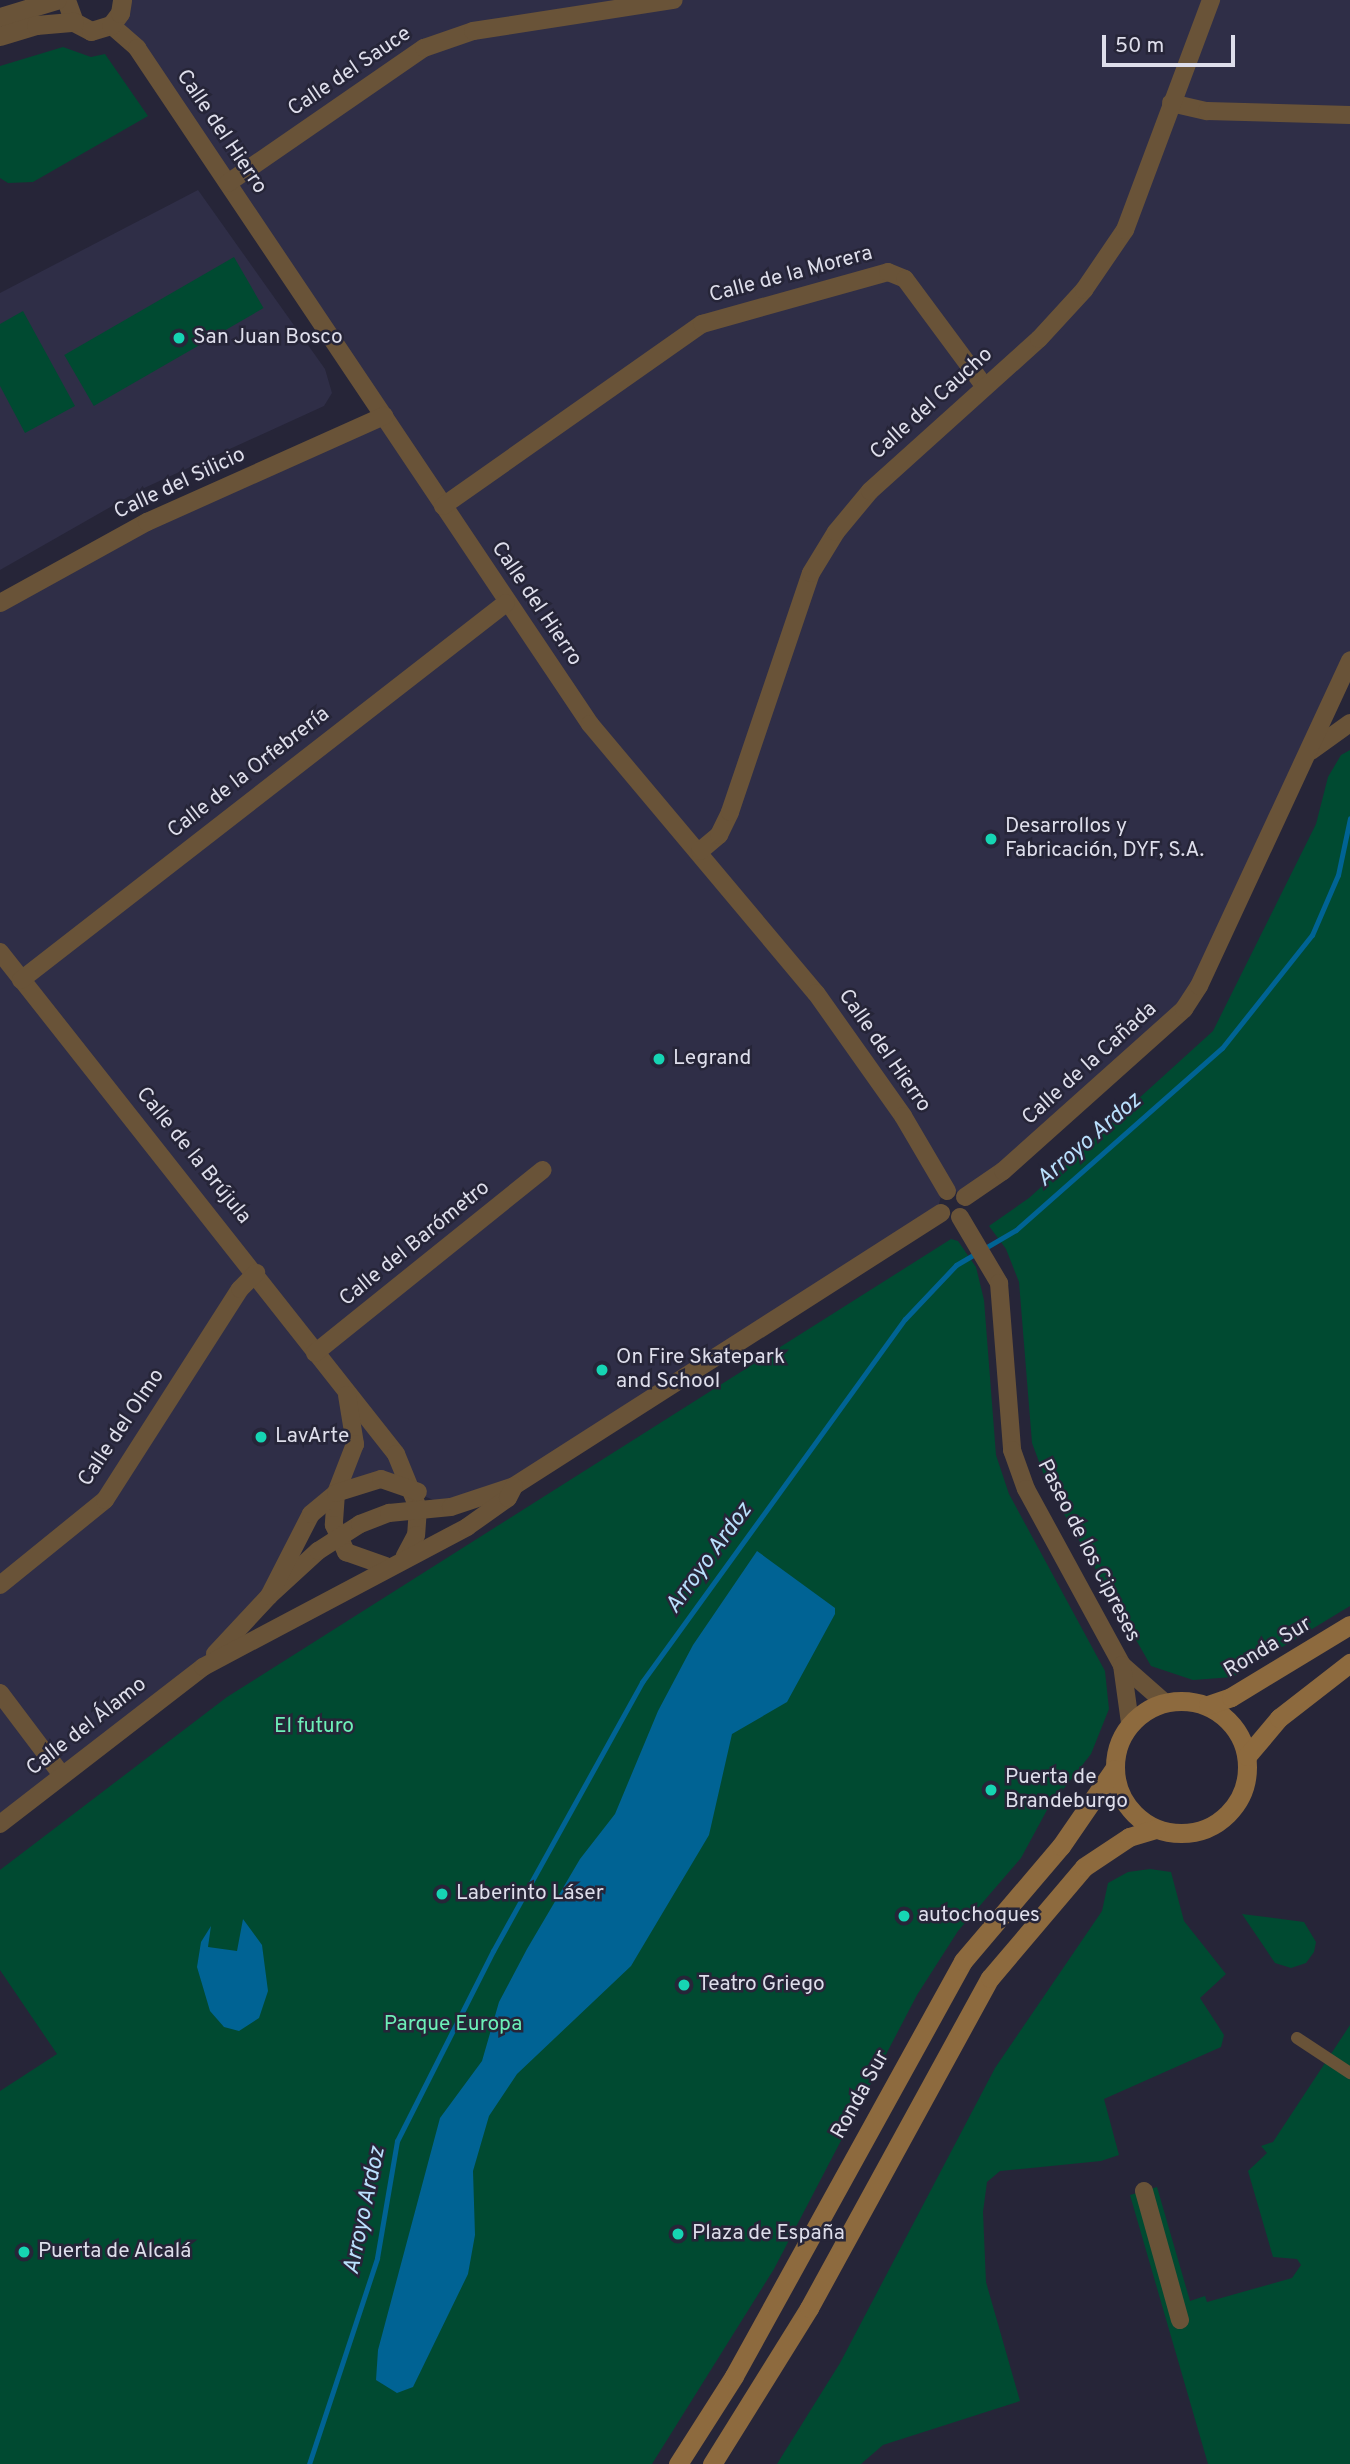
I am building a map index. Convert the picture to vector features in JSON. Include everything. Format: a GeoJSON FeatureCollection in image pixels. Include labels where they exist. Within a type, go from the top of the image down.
{"type":"FeatureCollection","features":[{"type":"Feature","properties":{"kind":"main road","name":"Ronda Sur"},"geometry":{"type":"LineString","coordinates":[[1247,1756],[1234,1727],[1209,1705],[1231,1697],[1350,1625]]}},
{"type":"Feature","properties":{"kind":"main road"},"geometry":{"type":"LineString","coordinates":[[1114,1769],[1120,1794],[1135,1815],[1157,1829],[1177,1833],[1217,1823],[1242,1794],[1247,1756],[1279,1718],[1350,1663]]}},
{"type":"Feature","properties":{"kind":"main road"},"geometry":{"type":"LineString","coordinates":[[1130,1723],[1164,1702],[1186,1700],[1209,1705]]}},
{"type":"Feature","properties":{"kind":"main road","name":"Ronda Sur"},"geometry":{"type":"LineString","coordinates":[[678,2464],[734,2376],[963,1961],[1061,1846],[1114,1769],[1118,1744],[1130,1723]]}},
{"type":"Feature","properties":{"kind":"main road"},"geometry":{"type":"LineString","coordinates":[[712,2464],[809,2308],[990,1978],[1084,1867],[1129,1837],[1157,1829]]}},
{"type":"Feature","properties":{"kind":"street"},"geometry":{"type":"LineString","coordinates":[[0,17],[57,0]]}},
{"type":"Feature","properties":{"kind":"street"},"geometry":{"type":"LineString","coordinates":[[66,0],[74,22]]}},
{"type":"Feature","properties":{"kind":"street"},"geometry":{"type":"LineString","coordinates":[[0,36],[36,25],[74,22],[91,31],[111,25],[120,13],[122,0]]}},
{"type":"Feature","properties":{"kind":"street","name":"Calle del Sauce"},"geometry":{"type":"LineString","coordinates":[[228,183],[424,48],[472,30],[674,0]]}},
{"type":"Feature","properties":{"kind":"street","name":"Calle del Caucho"},"geometry":{"type":"LineString","coordinates":[[700,851],[719,835],[730,813],[811,573],[836,532],[870,491],[985,387],[1084,290],[1125,230],[1211,0]]}},
{"type":"Feature","properties":{"kind":"street","name":"Calle del Hierro"},"geometry":{"type":"LineString","coordinates":[[111,25],[137,48],[506,603],[590,724],[700,851],[816,993],[903,1116],[947,1191]]}},
{"type":"Feature","properties":{"kind":"street"},"geometry":{"type":"LineString","coordinates":[[1171,103],[1207,111],[1350,115]]}},
{"type":"Feature","properties":{"kind":"street","name":"Calle de la Morera"},"geometry":{"type":"LineString","coordinates":[[443,506],[702,324],[888,272],[905,279],[985,387]]}},
{"type":"Feature","properties":{"kind":"street","name":"Calle del Silicio"},"geometry":{"type":"LineString","coordinates":[[0,603],[147,522],[384,416]]}},
{"type":"Feature","properties":{"kind":"street","name":"Calle de la Orfebrería"},"geometry":{"type":"LineString","coordinates":[[21,980],[506,603]]}},
{"type":"Feature","properties":{"kind":"street","name":"Calle de la Cañada"},"geometry":{"type":"LineString","coordinates":[[965,1197],[1003,1171],[1184,1009],[1199,986],[1350,660]]}},
{"type":"Feature","properties":{"kind":"street","name":"Calle de la Cañada"},"geometry":{"type":"LineString","coordinates":[[1324,719],[1350,692]]}},
{"type":"Feature","properties":{"kind":"street","name":"Calle de la Cañada"},"geometry":{"type":"LineString","coordinates":[[1308,753],[1350,723]]}},
{"type":"Feature","properties":{"kind":"street","name":"Calle de la Brújula"},"geometry":{"type":"LineString","coordinates":[[0,952],[256,1273],[315,1353],[396,1454],[414,1490]]}},
{"type":"Feature","properties":{"kind":"street","name":"Calle del Barómetro"},"geometry":{"type":"LineString","coordinates":[[315,1353],[543,1170]]}},
{"type":"Feature","properties":{"kind":"street"},"geometry":{"type":"LineString","coordinates":[[947,1191],[956,1191],[965,1197],[967,1208],[961,1217],[950,1219],[941,1213],[939,1201],[947,1191]]}},
{"type":"Feature","properties":{"kind":"street"},"geometry":{"type":"LineString","coordinates":[[514,1486],[941,1213]]}},
{"type":"Feature","properties":{"kind":"street","name":"Paseo de los Cipreses"},"geometry":{"type":"LineString","coordinates":[[961,1217],[986,1257],[1003,1306],[1012,1450],[1026,1489],[1122,1665],[1164,1702]]}},
{"type":"Feature","properties":{"kind":"street","name":"Calle del Olmo"},"geometry":{"type":"LineString","coordinates":[[0,1585],[105,1500],[240,1289],[256,1273]]}},
{"type":"Feature","properties":{"kind":"street","name":"Calle de la Brújula"},"geometry":{"type":"LineString","coordinates":[[346,1392],[355,1427],[349,1463]]}},
{"type":"Feature","properties":{"kind":"street","name":"Calle del Álamo"},"geometry":{"type":"LineString","coordinates":[[338,1538],[334,1525],[336,1493],[349,1463]]}},
{"type":"Feature","properties":{"kind":"street","name":"Calle del Álamo"},"geometry":{"type":"LineString","coordinates":[[269,1596],[312,1514],[336,1493],[381,1479],[451,1507]]}},
{"type":"Feature","properties":{"kind":"street","name":"Calle del Álamo"},"geometry":{"type":"LineString","coordinates":[[0,1824],[61,1774],[203,1667],[269,1596],[338,1538],[360,1524],[418,1508],[451,1507],[514,1486]]}},
{"type":"Feature","properties":{"kind":"street","name":"Calle del Álamo"},"geometry":{"type":"LineString","coordinates":[[203,1667],[336,1600],[386,1566],[467,1527],[508,1498],[514,1486]]}},
{"type":"Feature","properties":{"kind":"street"},"geometry":{"type":"LineString","coordinates":[[405,1556],[416,1535],[418,1508],[414,1490]]}},
{"type":"Feature","properties":{"kind":"street"},"geometry":{"type":"LineString","coordinates":[[338,1538],[358,1559],[386,1566]]}},
{"type":"Feature","properties":{"kind":"street","name":"Paseo de los Cipreses"},"geometry":{"type":"LineString","coordinates":[[1122,1665],[1130,1723]]}},
{"type":"Feature","properties":{"kind":"street"},"geometry":{"type":"LineString","coordinates":[[0,1693],[61,1774]]}},
{"type":"Feature","properties":{"kind":"street"},"geometry":{"type":"LineString","coordinates":[[1297,2038],[1350,2073]]}},
{"type":"Feature","properties":{"kind":"street"},"geometry":{"type":"LineString","coordinates":[[1144,2191],[1180,2320]]}},
{"type":"Feature","properties":{"kind":"shaded area"},"geometry":{"type":"Polygon","coordinates":[[[122,0],[1350,0],[1350,660],[1199,986],[1003,1171],[961,1193],[951,1190],[941,1196],[938,1208],[514,1486],[451,1507],[381,1479],[311,1514],[269,1596],[203,1667],[0,1824],[0,603],[384,415],[122,33],[122,0]]]}},
{"type":"Feature","properties":{"kind":"shaded area","name":"San Juan Bosco"},"geometry":{"type":"Polygon","coordinates":[[[198,190],[325,369],[332,393],[324,406],[142,489],[0,570],[0,293],[198,190]]]}},
{"type":"Feature","properties":{"kind":"green space"},"geometry":{"type":"Polygon","coordinates":[[[63,47],[91,57],[105,54],[148,116],[33,182],[8,183],[0,178],[0,66],[63,47]]]}},
{"type":"Feature","properties":{"kind":"green space"},"geometry":{"type":"Polygon","coordinates":[[[234,257],[264,308],[94,406],[64,355],[234,257]]]}},
{"type":"Feature","properties":{"kind":"green space"},"geometry":{"type":"Polygon","coordinates":[[[23,311],[75,406],[25,433],[0,386],[0,324],[23,311]]]}},
{"type":"Feature","properties":{"kind":"green space"},"geometry":{"type":"Polygon","coordinates":[[[1350,750],[1350,1606],[1233,1677],[1193,1680],[1151,1666],[1048,1486],[1032,1443],[1019,1282],[1006,1249],[989,1226],[1029,1198],[1213,1031],[1316,824],[1328,777],[1341,755],[1350,750]]]}},
{"type":"Feature","properties":{"kind":"green space","name":"Parque Europa"},"geometry":{"type":"Polygon","coordinates":[[[951,1239],[958,1241],[976,1267],[984,1300],[996,1455],[1009,1494],[1105,1671],[1109,1709],[1091,1754],[1047,1810],[1021,1858],[958,1931],[917,1995],[774,2269],[652,2464],[0,2464],[0,2091],[57,2054],[0,1970],[0,1870],[227,1697],[951,1239]]]}},
{"type":"Feature","properties":{"kind":"green space"},"geometry":{"type":"Polygon","coordinates":[[[1150,1869],[1171,1872],[1184,1921],[1226,1974],[1200,1998],[1224,2035],[1221,2047],[1104,2099],[1119,2155],[1101,2161],[1000,2171],[987,2182],[983,2212],[986,2282],[1020,2401],[883,2445],[861,2464],[777,2464],[840,2363],[995,2068],[1102,1911],[1108,1883],[1128,1872],[1150,1869]]]}},
{"type":"Feature","properties":{"kind":"green space"},"geometry":{"type":"Polygon","coordinates":[[[1242,1914],[1304,1922],[1316,1942],[1314,1952],[1306,1963],[1291,1968],[1275,1963],[1242,1914]]]}},
{"type":"Feature","properties":{"kind":"green space"},"geometry":{"type":"Polygon","coordinates":[[[1350,2025],[1350,2464],[1208,2464],[1130,2195],[1157,2187],[1190,2301],[1205,2296],[1207,2302],[1292,2278],[1301,2265],[1297,2259],[1273,2257],[1248,2171],[1267,2153],[1261,2146],[1273,2142],[1350,2025]]]}},
{"type":"Feature","properties":{"kind":"water"},"geometry":{"type":"Polygon","coordinates":[[[757,1551],[835,1608],[835,1614],[787,1702],[732,1734],[709,1835],[631,1966],[517,2074],[489,2116],[473,2171],[475,2235],[468,2274],[413,2387],[397,2393],[376,2380],[378,2350],[440,2118],[482,2061],[499,2002],[527,1949],[580,1859],[615,1814],[658,1711],[693,1645],[757,1551]]]}},
{"type":"Feature","properties":{"kind":"water"},"geometry":{"type":"Polygon","coordinates":[[[243,1919],[262,1945],[268,1991],[259,2018],[239,2031],[224,2027],[210,2011],[197,1967],[201,1942],[211,1926],[208,1947],[237,1951],[243,1919]]]}},
{"type":"Feature","properties":{"kind":"waterway","name":"Arroyo Ardoz"},"geometry":{"type":"LineString","coordinates":[[309,2464],[377,2258],[397,2141],[493,1951],[642,1682],[905,1319],[956,1265],[1016,1230],[1222,1048],[1312,935],[1338,875],[1350,818]]}},
{"type":"Feature","properties":{"kind":"place","name":"San Juan Bosco"},"geometry":{"type":"Point","coordinates":[179,338]}},
{"type":"Feature","properties":{"kind":"place","name":"Desarrollos y Fabricación, DYF, S.A."},"geometry":{"type":"Point","coordinates":[991,839]}},
{"type":"Feature","properties":{"kind":"place","name":"Legrand"},"geometry":{"type":"Point","coordinates":[659,1059]}},
{"type":"Feature","properties":{"kind":"place","name":"On Fire Skatepark and School"},"geometry":{"type":"Point","coordinates":[602,1370]}},
{"type":"Feature","properties":{"kind":"place","name":"LavArte"},"geometry":{"type":"Point","coordinates":[261,1437]}},
{"type":"Feature","properties":{"kind":"place","name":"Puerta de Brandeburgo"},"geometry":{"type":"Point","coordinates":[991,1790]}},
{"type":"Feature","properties":{"kind":"place","name":"Laberinto Láser"},"geometry":{"type":"Point","coordinates":[442,1894]}},
{"type":"Feature","properties":{"kind":"place","name":"autochoques"},"geometry":{"type":"Point","coordinates":[904,1916]}},
{"type":"Feature","properties":{"kind":"place","name":"Teatro Griego"},"geometry":{"type":"Point","coordinates":[684,1985]}},
{"type":"Feature","properties":{"kind":"place","name":"Plaza de España"},"geometry":{"type":"Point","coordinates":[678,2234]}},
{"type":"Feature","properties":{"kind":"place","name":"Puerta de Alcalá"},"geometry":{"type":"Point","coordinates":[24,2252]}},
{"type":"Feature","properties":{"kind":"park label","name":"El futuro"},"geometry":{"type":"Point","coordinates":[314,1727]}}]}
